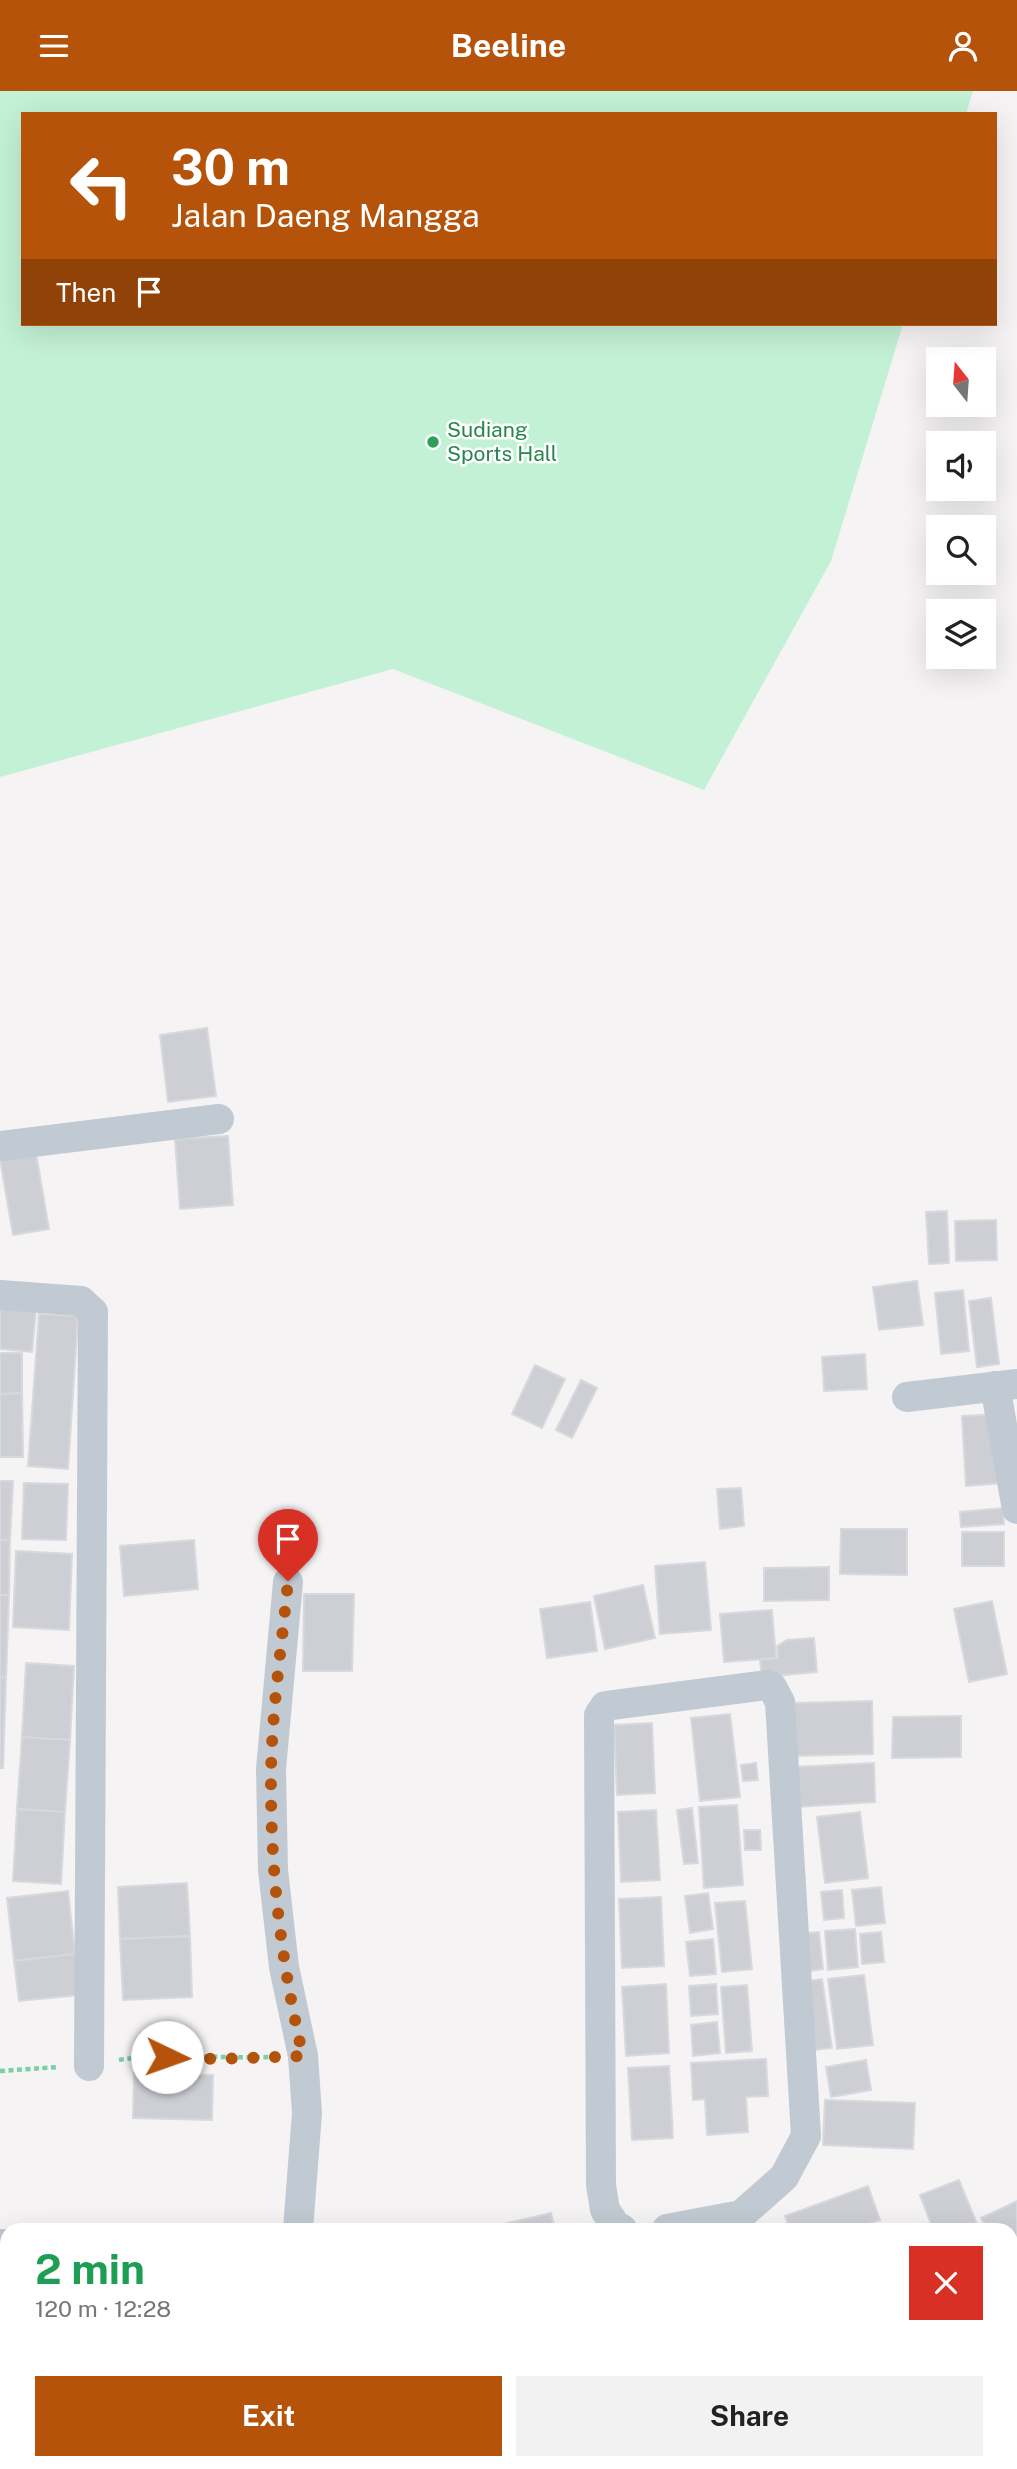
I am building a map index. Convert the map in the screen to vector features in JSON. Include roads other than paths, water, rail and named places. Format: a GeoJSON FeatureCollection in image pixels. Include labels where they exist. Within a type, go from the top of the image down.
{"type":"FeatureCollection","features":[{"type":"Feature","properties":{"kind":"street"},"geometry":{"type":"LineString","coordinates":[[0,1146],[219,1119]]}},
{"type":"Feature","properties":{"kind":"street"},"geometry":{"type":"LineString","coordinates":[[0,1295],[81,1301],[93,1312],[89,2066]]}},
{"type":"Feature","properties":{"kind":"street"},"geometry":{"type":"LineString","coordinates":[[907,1397],[1006,1385],[1017,1509]]}},
{"type":"Feature","properties":{"kind":"street"},"geometry":{"type":"LineString","coordinates":[[288,1581],[271,1769],[273,1870],[284,1967],[303,2056],[307,2113],[298,2223]]}},
{"type":"Feature","properties":{"kind":"street"},"geometry":{"type":"LineString","coordinates":[[614,2223],[604,2210],[601,2185],[599,1715],[605,1706],[766,1685],[772,1688],[780,1702],[806,2136],[784,2177],[744,2222]]}},
{"type":"Feature","properties":{"kind":"place","name":"Sudiang Sports Hall"},"geometry":{"type":"Point","coordinates":[433,442]}}]}
